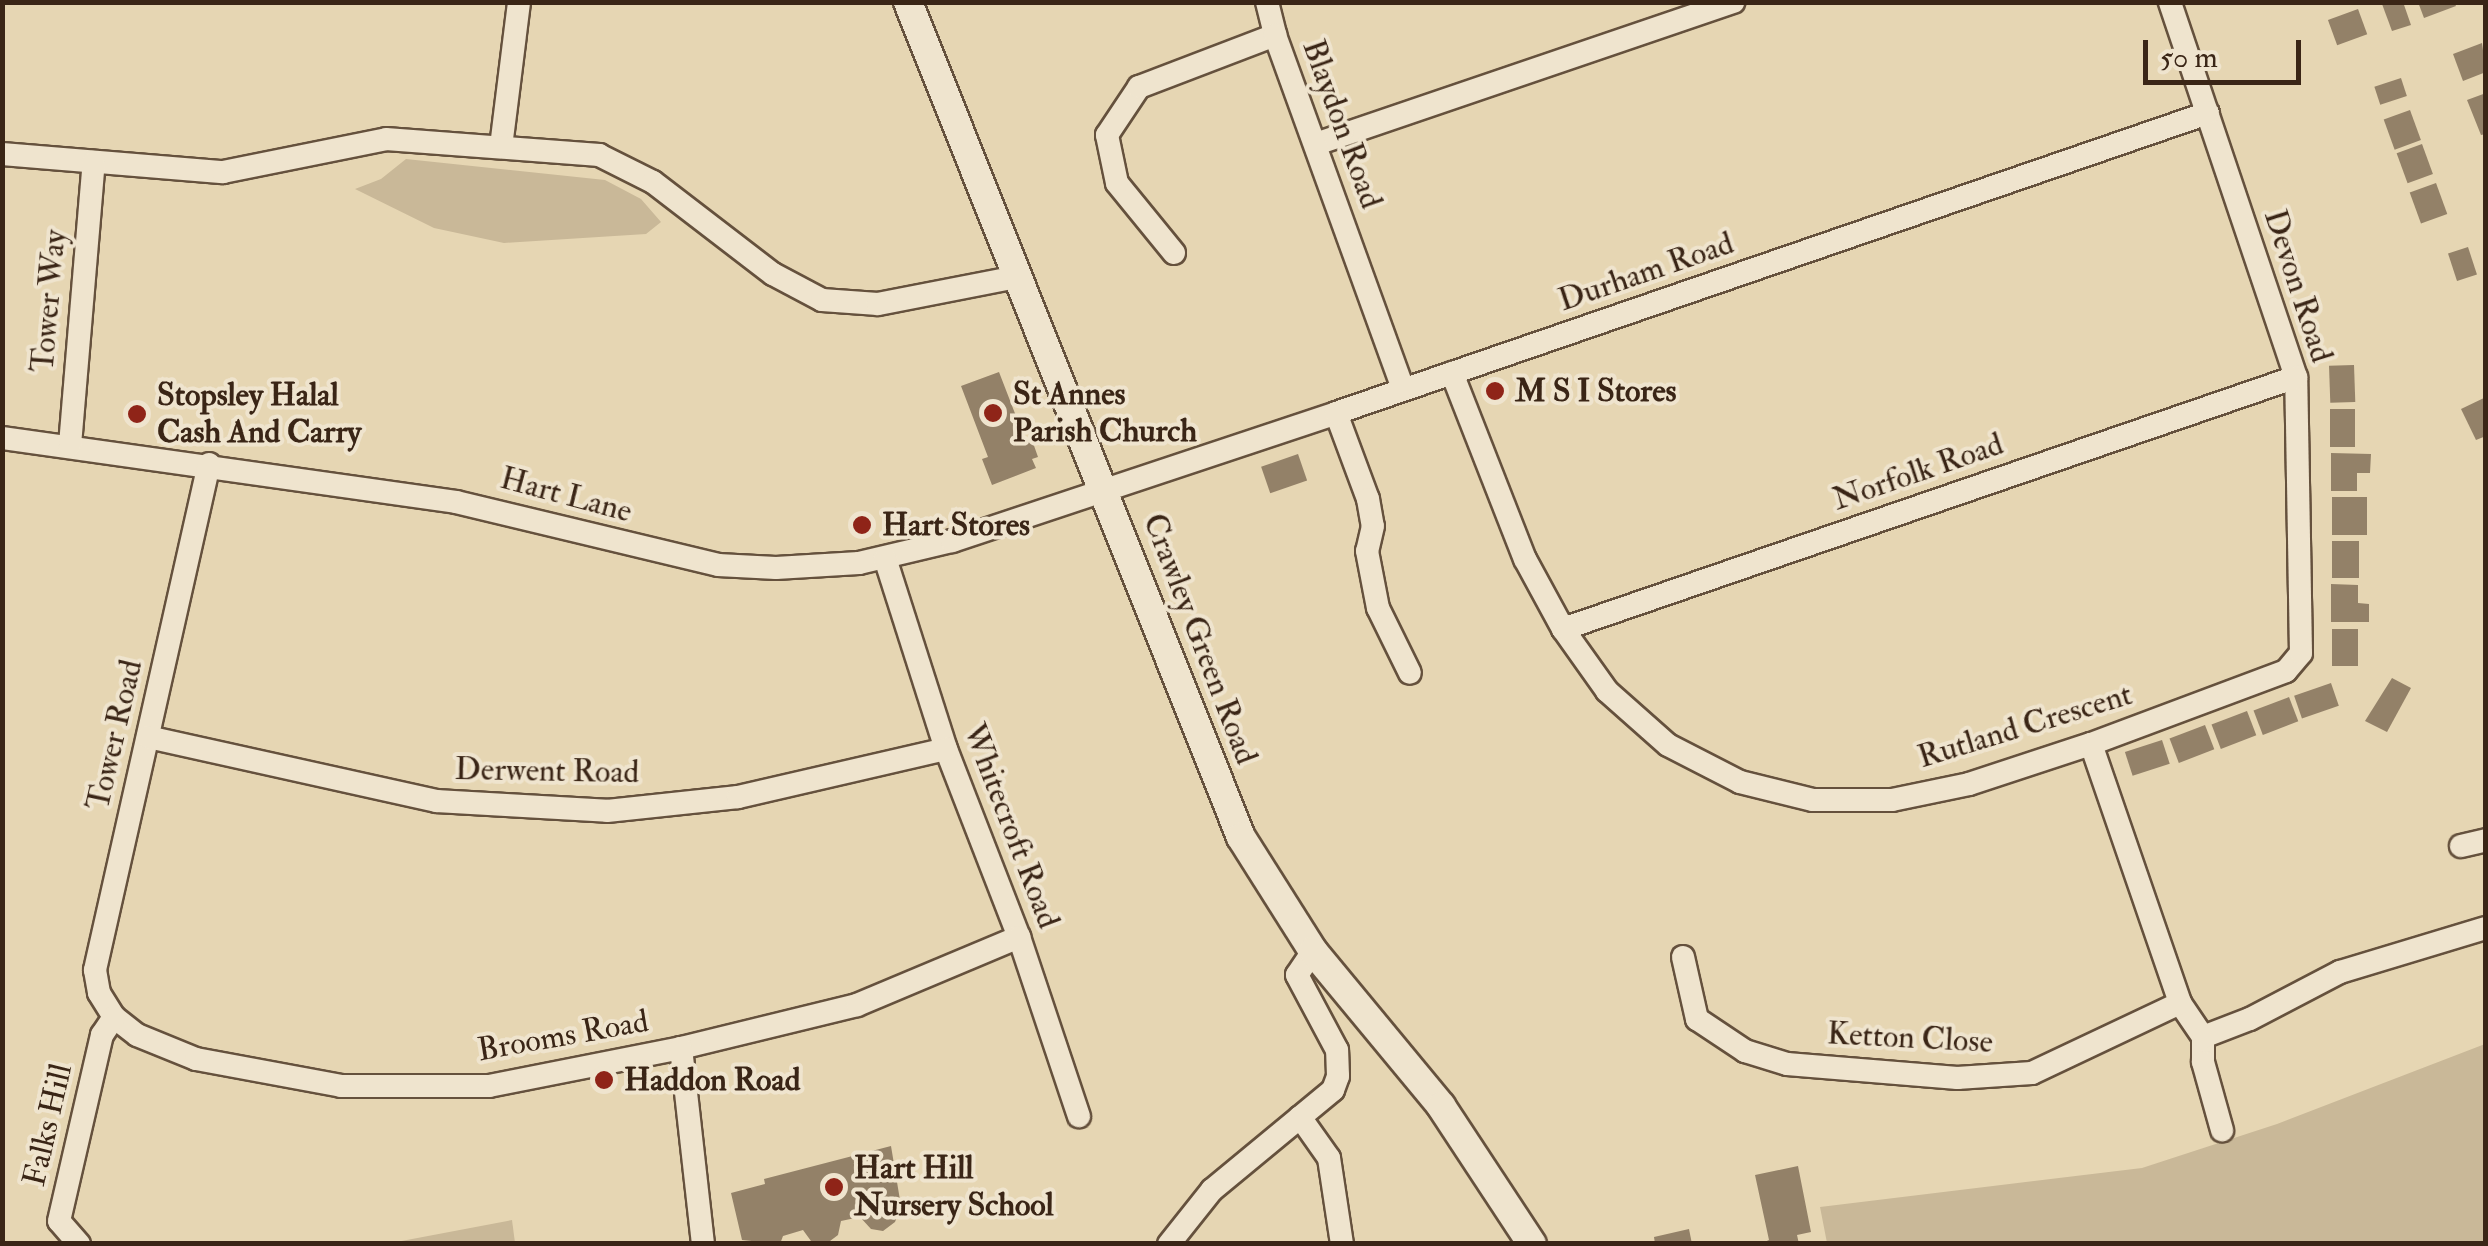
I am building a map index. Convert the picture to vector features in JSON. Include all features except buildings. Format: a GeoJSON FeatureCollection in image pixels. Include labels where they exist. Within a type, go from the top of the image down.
{"type":"FeatureCollection","features":[{"type":"Feature","properties":{"kind":"street"},"geometry":{"type":"LineString","coordinates":[[501,146],[519,2]]}},
{"type":"Feature","properties":{"kind":"street","name":"Crawley Green Road"},"geometry":{"type":"LineString","coordinates":[[908,2],[1241,837],[1314,951],[1441,1106],[1532,1244]]}},
{"type":"Feature","properties":{"kind":"street"},"geometry":{"type":"LineString","coordinates":[[1267,2],[1275,35]]}},
{"type":"Feature","properties":{"kind":"street"},"geometry":{"type":"LineString","coordinates":[[1316,144],[1734,2]]}},
{"type":"Feature","properties":{"kind":"street","name":"Devon Road"},"geometry":{"type":"LineString","coordinates":[[2170,2],[2296,377],[2298,661]]}},
{"type":"Feature","properties":{"kind":"street","name":"Blaydon Road"},"geometry":{"type":"LineString","coordinates":[[1174,254],[1117,183],[1107,135],[1139,87],[1275,35],[1403,389]]}},
{"type":"Feature","properties":{"kind":"street","name":"Durham Road"},"geometry":{"type":"LineString","coordinates":[[1104,489],[2208,113]]}},
{"type":"Feature","properties":{"kind":"street"},"geometry":{"type":"LineString","coordinates":[[2,154],[223,172],[386,140],[599,156],[652,182],[773,274],[822,300],[878,304],[1017,277]]}},
{"type":"Feature","properties":{"kind":"street","name":"Tower Way"},"geometry":{"type":"LineString","coordinates":[[70,445],[94,162]]}},
{"type":"Feature","properties":{"kind":"street","name":"Rutland Crescent"},"geometry":{"type":"LineString","coordinates":[[1452,373],[1524,559],[1562,629],[1607,691],[1668,745],[1740,782],[1813,800],[1892,800],[1969,784],[2286,671],[2298,661]]}},
{"type":"Feature","properties":{"kind":"street","name":"Norfolk Road"},"geometry":{"type":"LineString","coordinates":[[1562,629],[2296,377]]}},
{"type":"Feature","properties":{"kind":"street"},"geometry":{"type":"LineString","coordinates":[[1336,413],[1368,500],[1373,526],[1366,551],[1378,608],[1410,673]]}},
{"type":"Feature","properties":{"kind":"street","name":"Hart Lane"},"geometry":{"type":"LineString","coordinates":[[2,438],[209,464],[502,510],[718,565],[802,568],[884,558],[952,541],[1104,489]]}},
{"type":"Feature","properties":{"kind":"street","name":"Tower Road"},"geometry":{"type":"LineString","coordinates":[[114,1017],[99,993],[96,970],[209,464]]}},
{"type":"Feature","properties":{"kind":"street","name":"Whitecroft Road"},"geometry":{"type":"LineString","coordinates":[[884,558],[946,749],[1019,937],[1079,1116]]}},
{"type":"Feature","properties":{"kind":"street","name":"Derwent Road"},"geometry":{"type":"LineString","coordinates":[[148,736],[436,801],[607,811],[738,797],[946,749]]}},
{"type":"Feature","properties":{"kind":"street"},"geometry":{"type":"LineString","coordinates":[[2090,744],[2180,1003],[2203,1037],[2203,1062],[2222,1130]]}},
{"type":"Feature","properties":{"kind":"street"},"geometry":{"type":"LineString","coordinates":[[2461,846],[2486,840]]}},
{"type":"Feature","properties":{"kind":"street"},"geometry":{"type":"LineString","coordinates":[[2203,1037],[2250,1019],[2340,972],[2486,928]]}},
{"type":"Feature","properties":{"kind":"street","name":"Brooms Road"},"geometry":{"type":"LineString","coordinates":[[114,1017],[137,1035],[196,1059],[341,1086],[489,1086],[681,1048],[857,1005],[1019,937]]}},
{"type":"Feature","properties":{"kind":"street"},"geometry":{"type":"LineString","coordinates":[[1169,1244],[1212,1190],[1333,1090],[1338,1076],[1337,1050],[1297,975],[1314,951]]}},
{"type":"Feature","properties":{"kind":"street","name":"Ketton Close"},"geometry":{"type":"LineString","coordinates":[[1683,958],[1697,1019],[1744,1051],[1787,1064],[1957,1078],[2032,1073],[2180,1003]]}},
{"type":"Feature","properties":{"kind":"street","name":"Falks Hill"},"geometry":{"type":"LineString","coordinates":[[79,1244],[59,1221],[102,1035],[114,1017]]}},
{"type":"Feature","properties":{"kind":"street"},"geometry":{"type":"LineString","coordinates":[[681,1048],[702,1244]]}},
{"type":"Feature","properties":{"kind":"street"},"geometry":{"type":"LineString","coordinates":[[1300,1117],[1328,1158],[1342,1244]]}},
{"type":"Feature","properties":{"kind":"shaded area"},"geometry":{"type":"Polygon","coordinates":[[[406,159],[605,180],[641,199],[661,222],[646,234],[504,243],[434,228],[355,189],[381,179],[406,159]]]}},
{"type":"Feature","properties":{"kind":"shaded area"},"geometry":{"type":"Polygon","coordinates":[[[2485,1044],[2485,1243],[1827,1243],[1820,1207],[2142,1168],[2277,1124],[2485,1044]]]}},
{"type":"Feature","properties":{"kind":"shaded area"},"geometry":{"type":"Polygon","coordinates":[[[512,1220],[515,1243],[391,1243],[512,1220]]]}},
{"type":"Feature","properties":{"kind":"place","name":"M S I Stores"},"geometry":{"type":"Point","coordinates":[1495,391]}},
{"type":"Feature","properties":{"kind":"place","name":"St Annes Parish Church"},"geometry":{"type":"Point","coordinates":[993,413]}},
{"type":"Feature","properties":{"kind":"place","name":"Stopsley Halal Cash And Carry"},"geometry":{"type":"Point","coordinates":[137,414]}},
{"type":"Feature","properties":{"kind":"place","name":"Hart Stores"},"geometry":{"type":"Point","coordinates":[862,525]}},
{"type":"Feature","properties":{"kind":"place","name":"Haddon Road"},"geometry":{"type":"Point","coordinates":[604,1080]}},
{"type":"Feature","properties":{"kind":"place","name":"Hart Hill Nursery School"},"geometry":{"type":"Point","coordinates":[834,1187]}}]}
